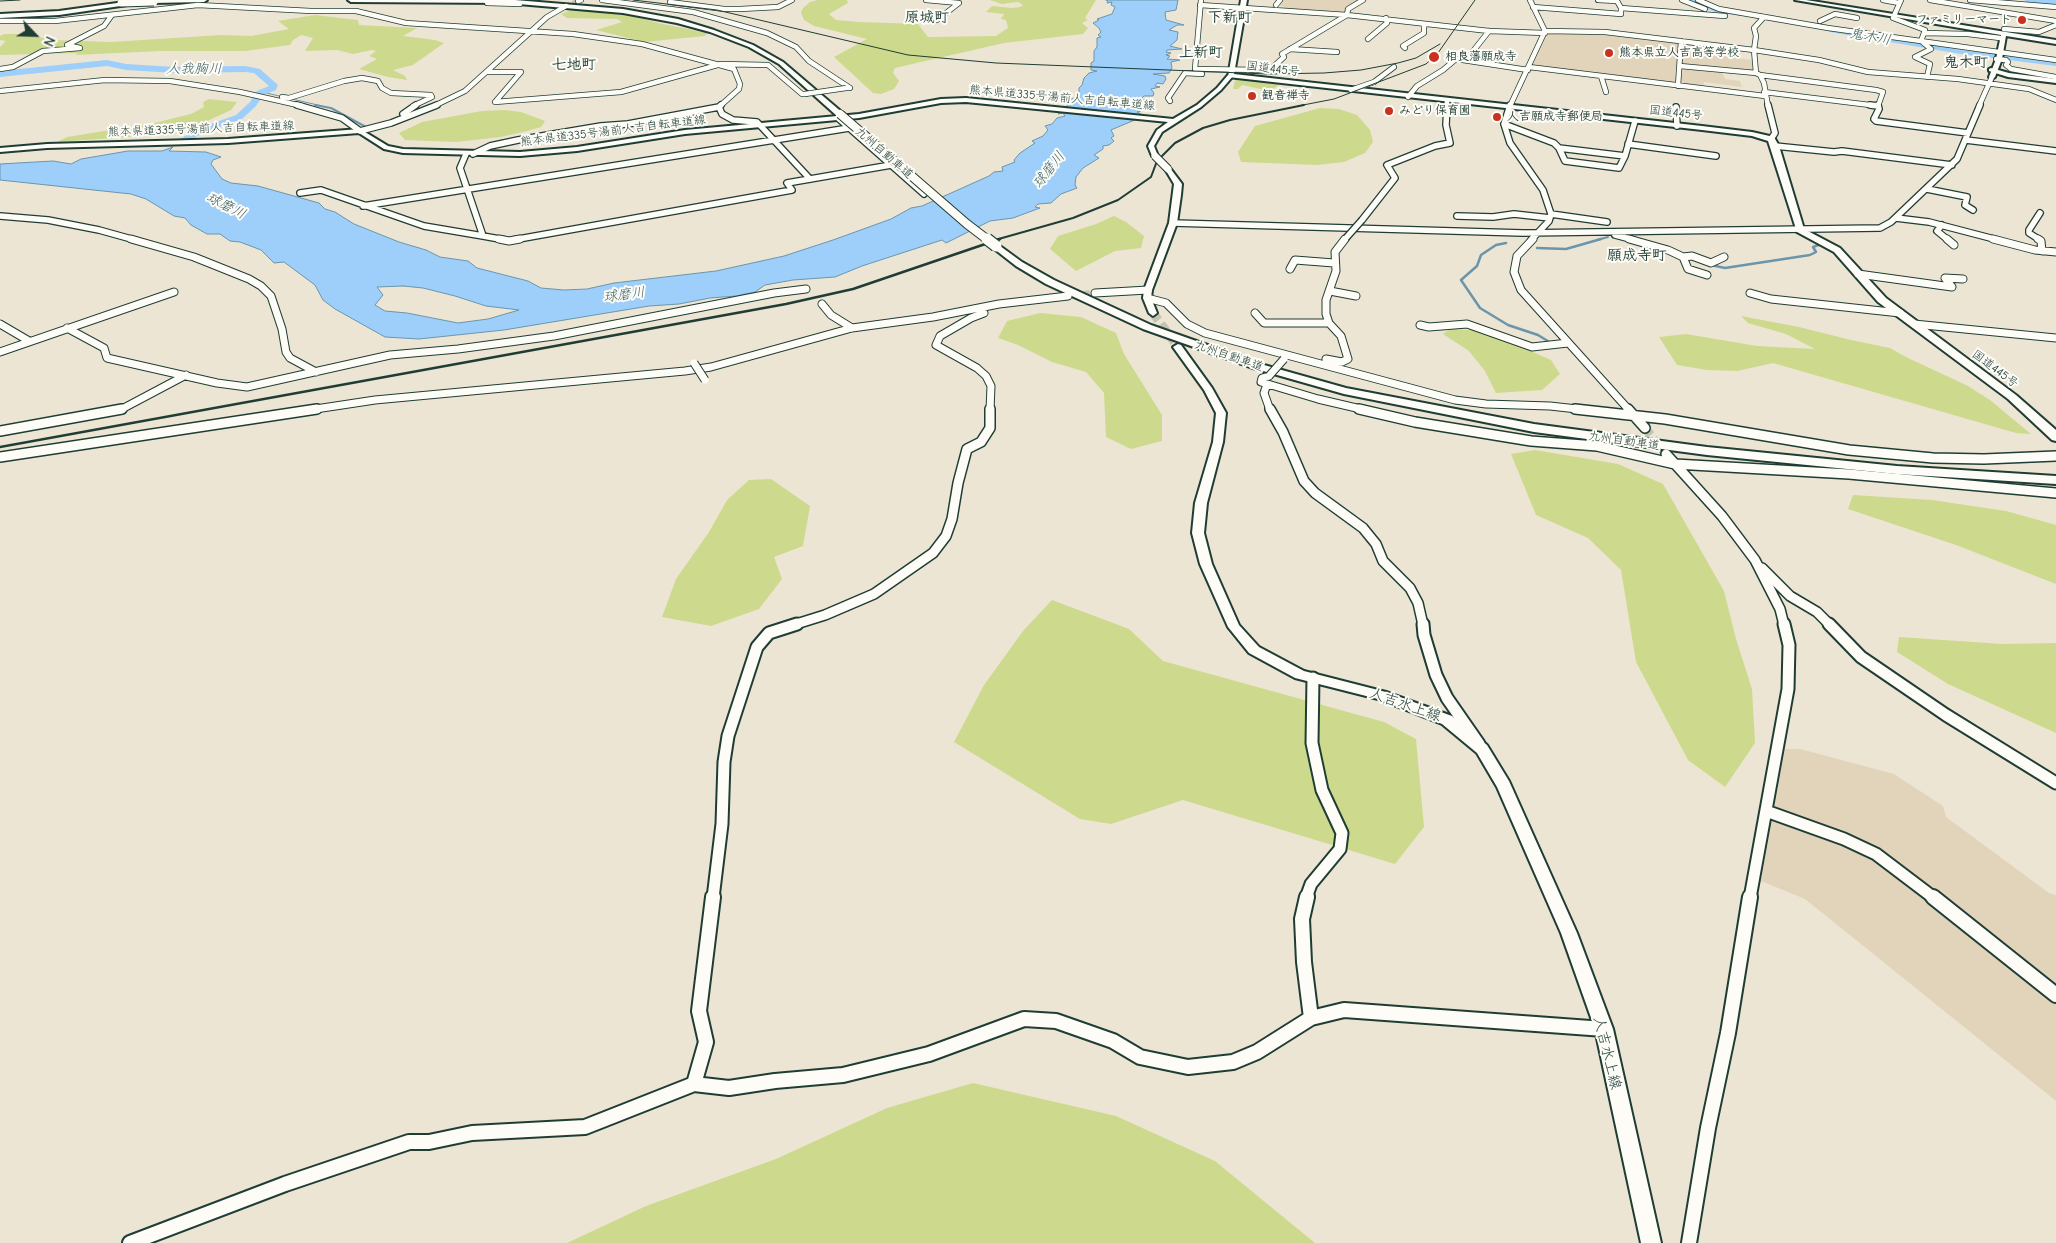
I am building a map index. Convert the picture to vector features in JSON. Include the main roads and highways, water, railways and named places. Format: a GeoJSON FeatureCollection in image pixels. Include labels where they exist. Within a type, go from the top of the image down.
{"type":"FeatureCollection","features":[{"type":"Feature","properties":{"kind":"highway"},"geometry":{"type":"LineString","coordinates":[[0,16],[66,13],[147,0]]}},
{"type":"Feature","properties":{"kind":"highway"},"geometry":{"type":"LineString","coordinates":[[157,1],[166,0]]}},
{"type":"Feature","properties":{"kind":"highway"},"geometry":{"type":"LineString","coordinates":[[26,7],[204,0]]}},
{"type":"Feature","properties":{"kind":"highway"},"geometry":{"type":"LineString","coordinates":[[350,0],[456,0],[551,4]]}},
{"type":"Feature","properties":{"kind":"highway","name":"九州自動車道"},"geometry":{"type":"LineString","coordinates":[[494,0],[623,11],[662,18],[726,36],[750,46],[781,63],[966,224],[999,245],[1059,279],[1151,322],[1264,361],[1413,398],[1536,421],[1731,447],[1890,462],[2056,471]]}},
{"type":"Feature","properties":{"kind":"highway","name":"九州自動車道"},"geometry":{"type":"LineString","coordinates":[[524,0],[587,5],[647,13],[701,24],[732,34],[756,44],[787,62],[834,99],[842,115]]}},
{"type":"Feature","properties":{"kind":"highway"},"geometry":{"type":"LineString","coordinates":[[64,5],[125,3]]}},
{"type":"Feature","properties":{"kind":"highway","name":"国道445号"},"geometry":{"type":"LineString","coordinates":[[1244,3],[1232,73],[1351,90],[1752,134],[1773,142],[1800,230],[1837,250],[1882,300],[2012,397],[2056,437]]}},
{"type":"Feature","properties":{"kind":"highway"},"geometry":{"type":"LineString","coordinates":[[2000,56],[2000,67],[2009,73],[2056,80]]}},
{"type":"Feature","properties":{"kind":"highway"},"geometry":{"type":"LineString","coordinates":[[1991,79],[2009,73]]}},
{"type":"Feature","properties":{"kind":"highway"},"geometry":{"type":"LineString","coordinates":[[1991,79],[2004,75],[2056,80]]}},
{"type":"Feature","properties":{"kind":"highway","name":"九州自動車道"},"geometry":{"type":"LineString","coordinates":[[999,245],[1019,264],[1050,282],[1147,326],[1260,367],[1392,401],[1534,428],[1707,451],[1897,470],[2056,480]]}},
{"type":"Feature","properties":{"kind":"main road"},"geometry":{"type":"LineString","coordinates":[[1796,0],[2056,42]]}},
{"type":"Feature","properties":{"kind":"main road"},"geometry":{"type":"LineString","coordinates":[[1991,79],[2000,56],[2002,33]]}},
{"type":"Feature","properties":{"kind":"main road"},"geometry":{"type":"LineString","coordinates":[[1153,313],[1147,298],[1148,290],[1174,223],[1178,184],[1168,169],[1155,156],[1152,150],[1153,141],[1159,131],[1198,106],[1219,89],[1232,73]]}},
{"type":"Feature","properties":{"kind":"main road","name":"熊本県道335号湯前人吉自転車道線"},"geometry":{"type":"LineString","coordinates":[[0,150],[46,146],[228,141],[360,131],[386,148],[418,152],[469,154],[549,152],[685,132],[759,126],[941,101],[974,100],[1173,121]]}},
{"type":"Feature","properties":{"kind":"main road","name":"人吉水上線"},"geometry":{"type":"LineString","coordinates":[[1178,347],[1209,390],[1221,413],[1218,442],[1201,504],[1198,533],[1206,564],[1234,627],[1254,650],[1300,675],[1381,695],[1447,720],[1482,749],[1504,785],[1565,925],[1604,1029],[1651,1243]]}},
{"type":"Feature","properties":{"kind":"water","name":"球磨川"},"geometry":{"type":"Polygon","coordinates":[[[1106,0],[1178,0],[1176,10],[1165,12],[1166,20],[1184,25],[1177,25],[1169,30],[1178,32],[1177,40],[1170,46],[1182,49],[1167,50],[1166,52],[1171,53],[1166,55],[1170,56],[1167,59],[1180,60],[1171,62],[1172,68],[1169,73],[1153,74],[1165,76],[1166,79],[1163,84],[1157,83],[1155,86],[1160,87],[1151,89],[1154,93],[1153,96],[1144,96],[1141,99],[1151,101],[1141,111],[1137,112],[1141,114],[1137,119],[1111,130],[1114,136],[1111,138],[1114,141],[1109,145],[1103,146],[1103,149],[1094,155],[1099,158],[1083,168],[1076,177],[1075,185],[1077,188],[1061,194],[1051,203],[1038,204],[1035,207],[1040,208],[1013,218],[990,221],[946,243],[942,240],[862,266],[835,277],[793,280],[765,285],[755,292],[736,296],[649,306],[504,330],[419,339],[385,337],[335,309],[323,300],[315,285],[284,262],[274,263],[261,250],[240,242],[230,241],[220,234],[207,234],[191,225],[185,218],[174,216],[146,199],[131,194],[0,180],[0,164],[53,161],[71,164],[81,159],[128,151],[162,151],[173,147],[169,151],[206,152],[221,157],[213,160],[211,164],[222,179],[231,183],[258,186],[319,203],[325,209],[335,212],[354,224],[399,242],[426,250],[440,257],[468,261],[477,268],[528,281],[541,288],[587,289],[614,283],[716,271],[784,256],[833,240],[891,219],[911,208],[922,206],[994,172],[1003,171],[1002,167],[1015,162],[1014,160],[1020,153],[1035,143],[1032,141],[1043,136],[1048,130],[1045,126],[1052,124],[1057,118],[1065,116],[1063,113],[1058,114],[1067,106],[1071,99],[1079,97],[1076,95],[1084,78],[1089,73],[1097,71],[1091,70],[1091,63],[1094,61],[1097,38],[1101,37],[1098,35],[1101,32],[1093,23],[1099,20],[1097,19],[1112,14],[1115,7],[1111,5],[1112,2],[1107,3],[1108,1],[1106,0]],[[403,286],[377,287],[383,295],[375,305],[385,311],[407,313],[458,323],[488,319],[519,310],[486,306],[423,288],[403,286]]]}},
{"type":"Feature","properties":{"kind":"waterway","name":"鬼木川"},"geometry":{"type":"LineString","coordinates":[[1687,0],[1715,10],[1741,14]]}},
{"type":"Feature","properties":{"kind":"waterway"},"geometry":{"type":"LineString","coordinates":[[2028,0],[2056,2]]}},
{"type":"Feature","properties":{"kind":"waterway","name":"鬼木川"},"geometry":{"type":"LineString","coordinates":[[1830,30],[1961,52],[2056,63]]}},
{"type":"Feature","properties":{"kind":"waterway","name":"人我胸川"},"geometry":{"type":"LineString","coordinates":[[0,74],[107,63],[126,67],[175,70],[245,69],[257,71],[274,85],[273,88],[260,93],[253,104],[239,117],[200,131],[183,141]]}},
{"type":"Feature","properties":{"kind":"waterway"},"geometry":{"type":"LineString","coordinates":[[262,92],[322,106]]}},
{"type":"Feature","properties":{"kind":"waterway"},"geometry":{"type":"LineString","coordinates":[[315,105],[331,108],[366,127]]}},
{"type":"Feature","properties":{"kind":"waterway"},"geometry":{"type":"LineString","coordinates":[[1597,240],[1608,237]]}},
{"type":"Feature","properties":{"kind":"waterway"},"geometry":{"type":"LineString","coordinates":[[1537,248],[1566,249],[1601,239]]}},
{"type":"Feature","properties":{"kind":"waterway"},"geometry":{"type":"LineString","coordinates":[[1506,243],[1496,245],[1481,255],[1477,266],[1461,280],[1480,308],[1508,325],[1538,335],[1551,343]]}},
{"type":"Feature","properties":{"kind":"waterway"},"geometry":{"type":"LineString","coordinates":[[1711,265],[1725,268],[1810,255],[1816,252],[1813,247],[1821,244]]}},
{"type":"Feature","properties":{"kind":"tunnel"},"geometry":{"type":"LineString","coordinates":[[566,6],[578,1]]}},
{"type":"Feature","properties":{"kind":"tunnel"},"geometry":{"type":"LineString","coordinates":[[1072,296],[1095,293]]}},
{"type":"Feature","properties":{"kind":"tunnel"},"geometry":{"type":"LineString","coordinates":[[1153,313],[1178,347]]}},
{"type":"Feature","properties":{"kind":"tunnel"},"geometry":{"type":"LineString","coordinates":[[1645,428],[1666,454]]}},
{"type":"Feature","properties":{"kind":"railway"},"geometry":{"type":"LineString","coordinates":[[0,1],[20,0]]}},
{"type":"Feature","properties":{"kind":"railway"},"geometry":{"type":"LineString","coordinates":[[633,0],[717,10],[908,55],[996,63],[1267,74],[1324,73],[1361,70],[1398,63],[1416,58],[1440,44]]}},
{"type":"Feature","properties":{"kind":"railway"},"geometry":{"type":"LineString","coordinates":[[1298,106],[1334,99],[1426,64],[1438,53],[1475,0]]}},
{"type":"Feature","properties":{"kind":"railway"},"geometry":{"type":"LineString","coordinates":[[995,240],[1073,218],[1118,200],[1151,177],[1157,161],[1175,143],[1203,128],[1230,120],[1304,105]]}},
{"type":"Feature","properties":{"kind":"railway"},"geometry":{"type":"LineString","coordinates":[[0,447],[786,304],[853,289],[1000,239]]}},
{"type":"Feature","properties":{"kind":"place","name":"ファミリーマート"},"geometry":{"type":"Point","coordinates":[2022,20]}},
{"type":"Feature","properties":{"kind":"place","name":"熊本県立人吉高等学校"},"geometry":{"type":"Point","coordinates":[1609,53]}},
{"type":"Feature","properties":{"kind":"place","name":"相良藩願成寺"},"geometry":{"type":"Point","coordinates":[1434,57]}},
{"type":"Feature","properties":{"kind":"place","name":"観音禅寺"},"geometry":{"type":"Point","coordinates":[1252,96]}},
{"type":"Feature","properties":{"kind":"place","name":"みどり保育園"},"geometry":{"type":"Point","coordinates":[1389,111]}},
{"type":"Feature","properties":{"kind":"place","name":"人吉願成寺郵便局"},"geometry":{"type":"Point","coordinates":[1497,117]}},
{"type":"Feature","properties":{"kind":"district","name":"原城町"},"geometry":{"type":"Point","coordinates":[927,18]}},
{"type":"Feature","properties":{"kind":"district","name":"下新町"},"geometry":{"type":"Point","coordinates":[1230,18]}},
{"type":"Feature","properties":{"kind":"district","name":"上新町"},"geometry":{"type":"Point","coordinates":[1201,53]}},
{"type":"Feature","properties":{"kind":"district","name":"鬼木町"},"geometry":{"type":"Point","coordinates":[1966,63]}},
{"type":"Feature","properties":{"kind":"district","name":"七地町"},"geometry":{"type":"Point","coordinates":[574,65]}},
{"type":"Feature","properties":{"kind":"district","name":"願成寺町"},"geometry":{"type":"Point","coordinates":[1637,256]}}]}
